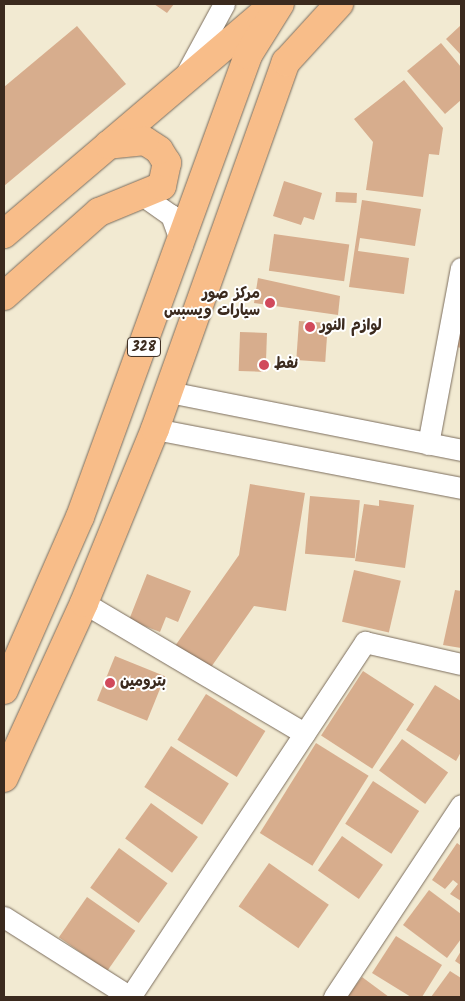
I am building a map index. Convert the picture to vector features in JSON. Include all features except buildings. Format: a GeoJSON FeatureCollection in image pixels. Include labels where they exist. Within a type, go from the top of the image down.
{"type":"FeatureCollection","features":[{"type":"Feature","properties":{"kind":"main road"},"geometry":{"type":"LineString","coordinates":[[4,234],[274,4]]}},
{"type":"Feature","properties":{"kind":"main road","name":"328"},"geometry":{"type":"LineString","coordinates":[[4,690],[80,517],[182,245],[248,55],[280,4]]}},
{"type":"Feature","properties":{"kind":"main road"},"geometry":{"type":"LineString","coordinates":[[4,778],[84,603],[155,429],[286,62],[339,4]]}},
{"type":"Feature","properties":{"kind":"main road"},"geometry":{"type":"LineString","coordinates":[[4,296],[99,212],[162,186],[168,175],[159,150],[145,141],[108,145]]}},
{"type":"Feature","properties":{"kind":"street"},"geometry":{"type":"LineString","coordinates":[[182,82],[224,4]]}},
{"type":"Feature","properties":{"kind":"street"},"geometry":{"type":"LineString","coordinates":[[142,195],[171,215],[182,245]]}},
{"type":"Feature","properties":{"kind":"street"},"geometry":{"type":"LineString","coordinates":[[428,444],[461,268]]}},
{"type":"Feature","properties":{"kind":"street"},"geometry":{"type":"LineString","coordinates":[[169,392],[461,450]]}},
{"type":"Feature","properties":{"kind":"street"},"geometry":{"type":"LineString","coordinates":[[155,429],[461,488]]}},
{"type":"Feature","properties":{"kind":"street"},"geometry":{"type":"LineString","coordinates":[[84,603],[304,733]]}},
{"type":"Feature","properties":{"kind":"street"},"geometry":{"type":"LineString","coordinates":[[4,917],[130,997],[364,642],[461,664]]}},
{"type":"Feature","properties":{"kind":"street"},"geometry":{"type":"LineString","coordinates":[[334,997],[461,806]]}},
{"type":"Feature","properties":{"kind":"place","name":"مركز صور سيارات ويسبس"},"geometry":{"type":"Point","coordinates":[270,303]}},
{"type":"Feature","properties":{"kind":"place","name":"لوازم النور"},"geometry":{"type":"Point","coordinates":[310,327]}},
{"type":"Feature","properties":{"kind":"place","name":"نفط"},"geometry":{"type":"Point","coordinates":[264,365]}},
{"type":"Feature","properties":{"kind":"place","name":"بترومين"},"geometry":{"type":"Point","coordinates":[110,683]}}]}
